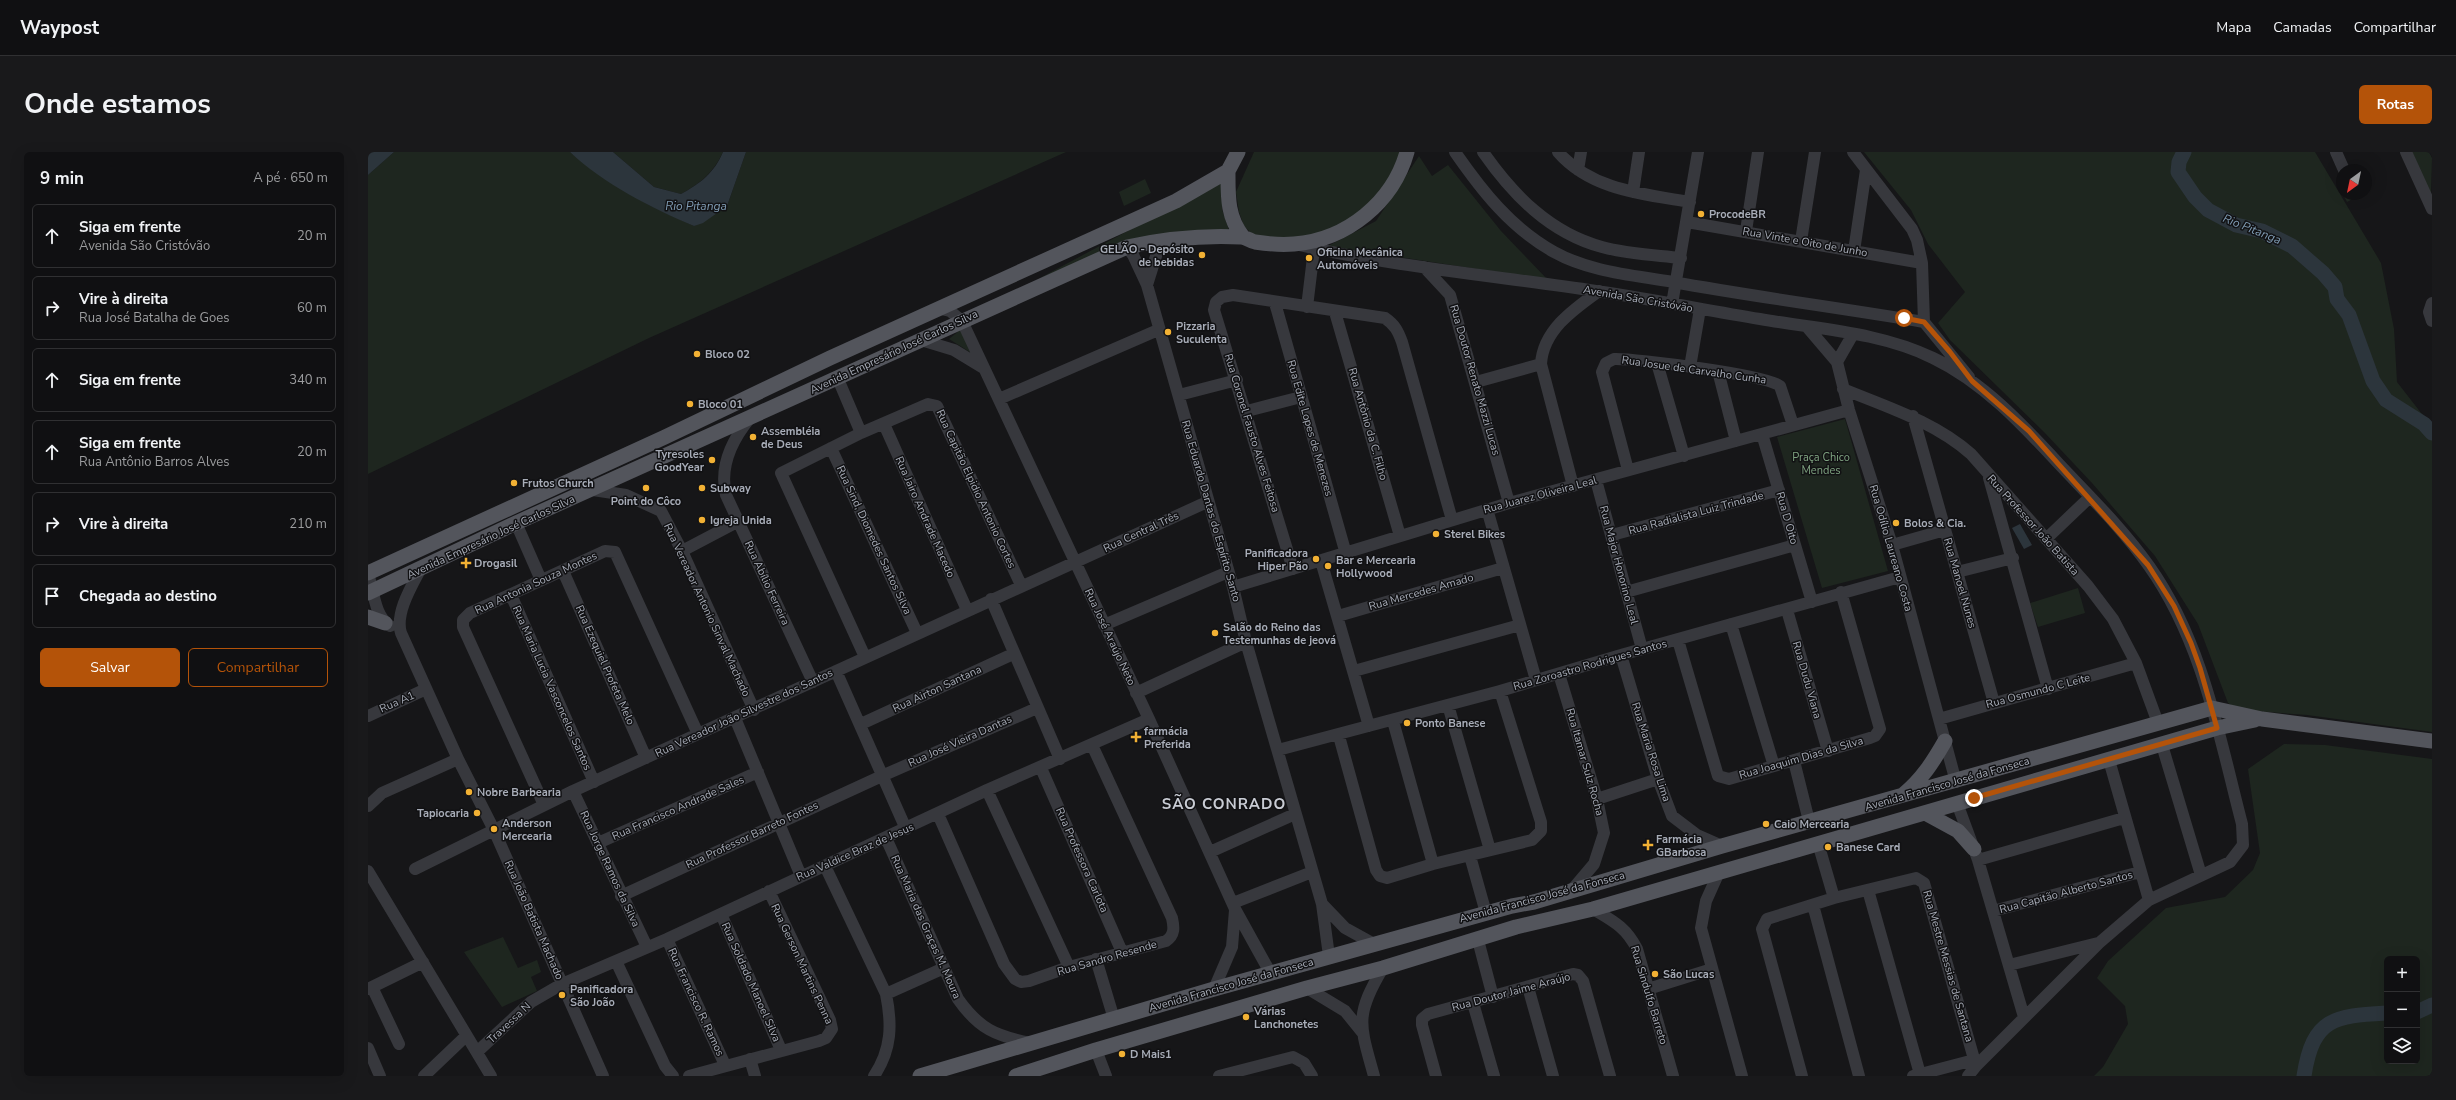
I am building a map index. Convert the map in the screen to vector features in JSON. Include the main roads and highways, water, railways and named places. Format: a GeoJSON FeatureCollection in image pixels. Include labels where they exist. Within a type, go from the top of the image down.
{"type":"FeatureCollection","features":[{"type":"Feature","properties":{"kind":"main road"},"geometry":{"type":"LineString","coordinates":[[1238,152],[1228,171],[1228,194],[1231,219],[1243,237]]}},
{"type":"Feature","properties":{"kind":"main road","name":"Avenida Empresário José Carlos Silva"},"geometry":{"type":"LineString","coordinates":[[371,592],[516,524],[1126,247],[1161,240],[1243,237],[1265,243],[1296,244],[1331,235],[1348,228],[1367,214],[1392,186],[1407,152]]}},
{"type":"Feature","properties":{"kind":"main road","name":"Avenida Empresário José Carlos Silva"},"geometry":{"type":"LineString","coordinates":[[368,573],[1176,201],[1228,171]]}},
{"type":"Feature","properties":{"kind":"main road"},"geometry":{"type":"LineString","coordinates":[[368,617],[395,628]]}},
{"type":"Feature","properties":{"kind":"main road","name":"Avenida Francisco José da Fonseca"},"geometry":{"type":"LineString","coordinates":[[920,1076],[1329,956],[1512,906],[1534,902],[1722,846],[1956,782],[2212,708],[2262,719]]}},
{"type":"Feature","properties":{"kind":"main road"},"geometry":{"type":"LineString","coordinates":[[2262,719],[2432,741]]}},
{"type":"Feature","properties":{"kind":"main road","name":"Avenida Francisco José da Fonseca"},"geometry":{"type":"LineString","coordinates":[[1016,1076],[1096,1050],[1307,988],[1383,968],[1478,940],[1516,927],[1593,909],[2217,728],[2262,719]]}},
{"type":"Feature","properties":{"kind":"main road"},"geometry":{"type":"LineString","coordinates":[[1900,797],[1922,778],[1945,741]]}},
{"type":"Feature","properties":{"kind":"main road"},"geometry":{"type":"LineString","coordinates":[[1876,804],[1876,816],[1882,825]]}},
{"type":"Feature","properties":{"kind":"main road"},"geometry":{"type":"LineString","coordinates":[[1860,808],[1867,813],[1868,818],[1862,830]]}},
{"type":"Feature","properties":{"kind":"main road"},"geometry":{"type":"LineString","coordinates":[[1925,813],[1958,831],[1976,855]]}},
{"type":"Feature","properties":{"kind":"main road"},"geometry":{"type":"LineString","coordinates":[[1533,924],[1527,920],[1526,913],[1534,902]]}},
{"type":"Feature","properties":{"kind":"main road"},"geometry":{"type":"LineString","coordinates":[[1512,906],[1518,914],[1516,927]]}},
{"type":"Feature","properties":{"kind":"main road"},"geometry":{"type":"LineString","coordinates":[[1037,1042],[1051,1065]]}},
{"type":"Feature","properties":{"kind":"water"},"geometry":{"type":"Polygon","coordinates":[[[368,152],[394,152],[368,175],[368,152]]]}},
{"type":"Feature","properties":{"kind":"water","name":"Rio Pitanga"},"geometry":{"type":"Polygon","coordinates":[[[570,152],[613,152],[654,187],[681,194],[695,186],[711,172],[723,152],[746,152],[727,206],[703,223],[694,226],[645,203],[613,185],[583,164],[570,152]]]}},
{"type":"Feature","properties":{"kind":"water"},"geometry":{"type":"Polygon","coordinates":[[[2020,524],[2032,545],[2024,549],[2012,528],[2020,524]]]}},
{"type":"Feature","properties":{"kind":"waterway","name":"Rio Pitanga"},"geometry":{"type":"LineString","coordinates":[[2184,152],[2179,162],[2178,172],[2195,197],[2208,210],[2236,225],[2262,231],[2292,246],[2323,273],[2335,287],[2337,299],[2349,315],[2373,381],[2386,400],[2424,424],[2432,433]]}},
{"type":"Feature","properties":{"kind":"waterway","name":"Rio Pitanga"},"geometry":{"type":"LineString","coordinates":[[2420,1011],[2432,1005]]}},
{"type":"Feature","properties":{"kind":"waterway","name":"Rio Pitanga"},"geometry":{"type":"LineString","coordinates":[[2304,1076],[2308,1056],[2313,1042],[2321,1031],[2329,1024],[2340,1019],[2353,1016],[2384,1013]]}},
{"type":"Feature","properties":{"kind":"place","name":"ProcodeBR"},"geometry":{"type":"Point","coordinates":[1701,214]}},
{"type":"Feature","properties":{"kind":"place","name":"GELÃO - Depósito de bebidas"},"geometry":{"type":"Point","coordinates":[1202,255]}},
{"type":"Feature","properties":{"kind":"place","name":"Oficina Mecânica Automóveis"},"geometry":{"type":"Point","coordinates":[1309,258]}},
{"type":"Feature","properties":{"kind":"place","name":"Pizzaria Suculenta"},"geometry":{"type":"Point","coordinates":[1168,332]}},
{"type":"Feature","properties":{"kind":"place","name":"Bloco 02"},"geometry":{"type":"Point","coordinates":[697,354]}},
{"type":"Feature","properties":{"kind":"place","name":"Bloco 01"},"geometry":{"type":"Point","coordinates":[690,404]}},
{"type":"Feature","properties":{"kind":"place","name":"Assembléia de Deus"},"geometry":{"type":"Point","coordinates":[753,437]}},
{"type":"Feature","properties":{"kind":"place","name":"Tyresoles GoodYear"},"geometry":{"type":"Point","coordinates":[712,460]}},
{"type":"Feature","properties":{"kind":"place","name":"Frutos Church"},"geometry":{"type":"Point","coordinates":[514,483]}},
{"type":"Feature","properties":{"kind":"place","name":"Point do Côco"},"geometry":{"type":"Point","coordinates":[646,488]}},
{"type":"Feature","properties":{"kind":"place","name":"Subway"},"geometry":{"type":"Point","coordinates":[702,488]}},
{"type":"Feature","properties":{"kind":"place","name":"Igreja Unida"},"geometry":{"type":"Point","coordinates":[702,520]}},
{"type":"Feature","properties":{"kind":"place","name":"Bolos & Cia."},"geometry":{"type":"Point","coordinates":[1896,523]}},
{"type":"Feature","properties":{"kind":"place","name":"Sterel Bikes"},"geometry":{"type":"Point","coordinates":[1436,534]}},
{"type":"Feature","properties":{"kind":"place","name":"Panificadora Hiper Pão"},"geometry":{"type":"Point","coordinates":[1316,559]}},
{"type":"Feature","properties":{"kind":"place","name":"Drogasil"},"geometry":{"type":"Point","coordinates":[466,563]}},
{"type":"Feature","properties":{"kind":"place","name":"Bar e Mercearia Hollywood"},"geometry":{"type":"Point","coordinates":[1328,566]}},
{"type":"Feature","properties":{"kind":"place","name":"Salão do Reino das Testemunhas de jeová"},"geometry":{"type":"Point","coordinates":[1215,633]}},
{"type":"Feature","properties":{"kind":"place","name":"Ponto Banese"},"geometry":{"type":"Point","coordinates":[1407,723]}},
{"type":"Feature","properties":{"kind":"place","name":"farmácia Preferida"},"geometry":{"type":"Point","coordinates":[1136,737]}},
{"type":"Feature","properties":{"kind":"place","name":"Nobre Barbearia"},"geometry":{"type":"Point","coordinates":[469,792]}},
{"type":"Feature","properties":{"kind":"place","name":"Tapiocaria"},"geometry":{"type":"Point","coordinates":[477,813]}},
{"type":"Feature","properties":{"kind":"place","name":"Caio Mercearia"},"geometry":{"type":"Point","coordinates":[1766,824]}},
{"type":"Feature","properties":{"kind":"place","name":"Anderson Mercearia"},"geometry":{"type":"Point","coordinates":[494,829]}},
{"type":"Feature","properties":{"kind":"place","name":"Farmácia GBarbosa"},"geometry":{"type":"Point","coordinates":[1648,845]}},
{"type":"Feature","properties":{"kind":"place","name":"Banese Card"},"geometry":{"type":"Point","coordinates":[1828,847]}},
{"type":"Feature","properties":{"kind":"place","name":"São Lucas"},"geometry":{"type":"Point","coordinates":[1655,974]}},
{"type":"Feature","properties":{"kind":"place","name":"Panificadora São João"},"geometry":{"type":"Point","coordinates":[562,995]}},
{"type":"Feature","properties":{"kind":"place","name":"Várias Lanchonetes"},"geometry":{"type":"Point","coordinates":[1246,1017]}},
{"type":"Feature","properties":{"kind":"place","name":"D Mais1"},"geometry":{"type":"Point","coordinates":[1122,1054]}},
{"type":"Feature","properties":{"kind":"district","name":"SÃO CONRADO"},"geometry":{"type":"Point","coordinates":[1224,804]}},
{"type":"Feature","properties":{"kind":"park label","name":"Praça Chico Mendes"},"geometry":{"type":"Point","coordinates":[1821,463]}}]}
